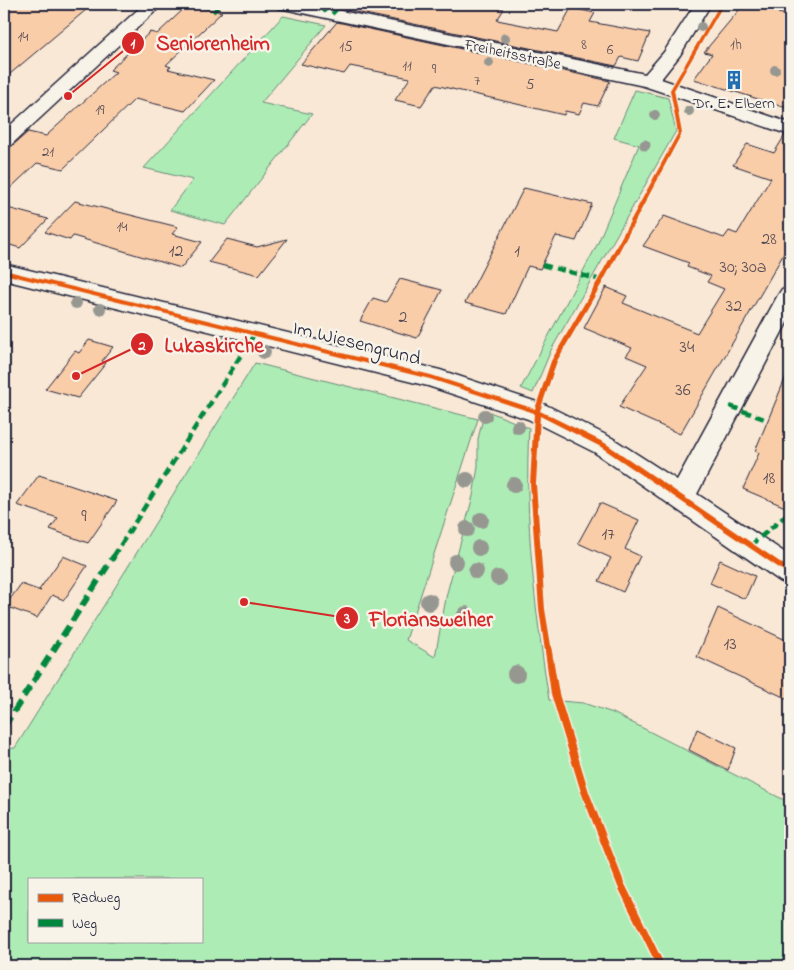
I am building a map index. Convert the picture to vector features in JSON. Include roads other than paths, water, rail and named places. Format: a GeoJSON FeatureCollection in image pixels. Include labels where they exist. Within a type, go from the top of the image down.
{"type":"FeatureCollection","features":[{"type":"Feature","properties":{"kind":"street"},"geometry":{"type":"LineString","coordinates":[[4,142],[154,4]]}},
{"type":"Feature","properties":{"kind":"street","name":"Freiheitsstraße"},"geometry":{"type":"LineString","coordinates":[[284,4],[649,81],[790,129]]}},
{"type":"Feature","properties":{"kind":"street"},"geometry":{"type":"LineString","coordinates":[[649,81],[671,55],[703,4]]}},
{"type":"Feature","properties":{"kind":"street","name":"Im Wiesengrund"},"geometry":{"type":"LineString","coordinates":[[4,272],[421,374],[484,393],[537,412],[603,445],[790,572]]}},
{"type":"Feature","properties":{"kind":"street"},"geometry":{"type":"LineString","coordinates":[[682,497],[790,295]]}},
{"type":"Feature","properties":{"kind":"place","name":"Dr. E. Elbern"},"geometry":{"type":"Point","coordinates":[734,80]}},
{"type":"Feature","properties":{"kind":"place","name":"Seniorenheim"},"geometry":{"type":"Point","coordinates":[68,96]}},
{"type":"Feature","properties":{"kind":"place","name":"Lukaskirche"},"geometry":{"type":"Point","coordinates":[76,376]}},
{"type":"Feature","properties":{"kind":"place","name":"Floriansweiher"},"geometry":{"type":"Point","coordinates":[244,602]}}]}
